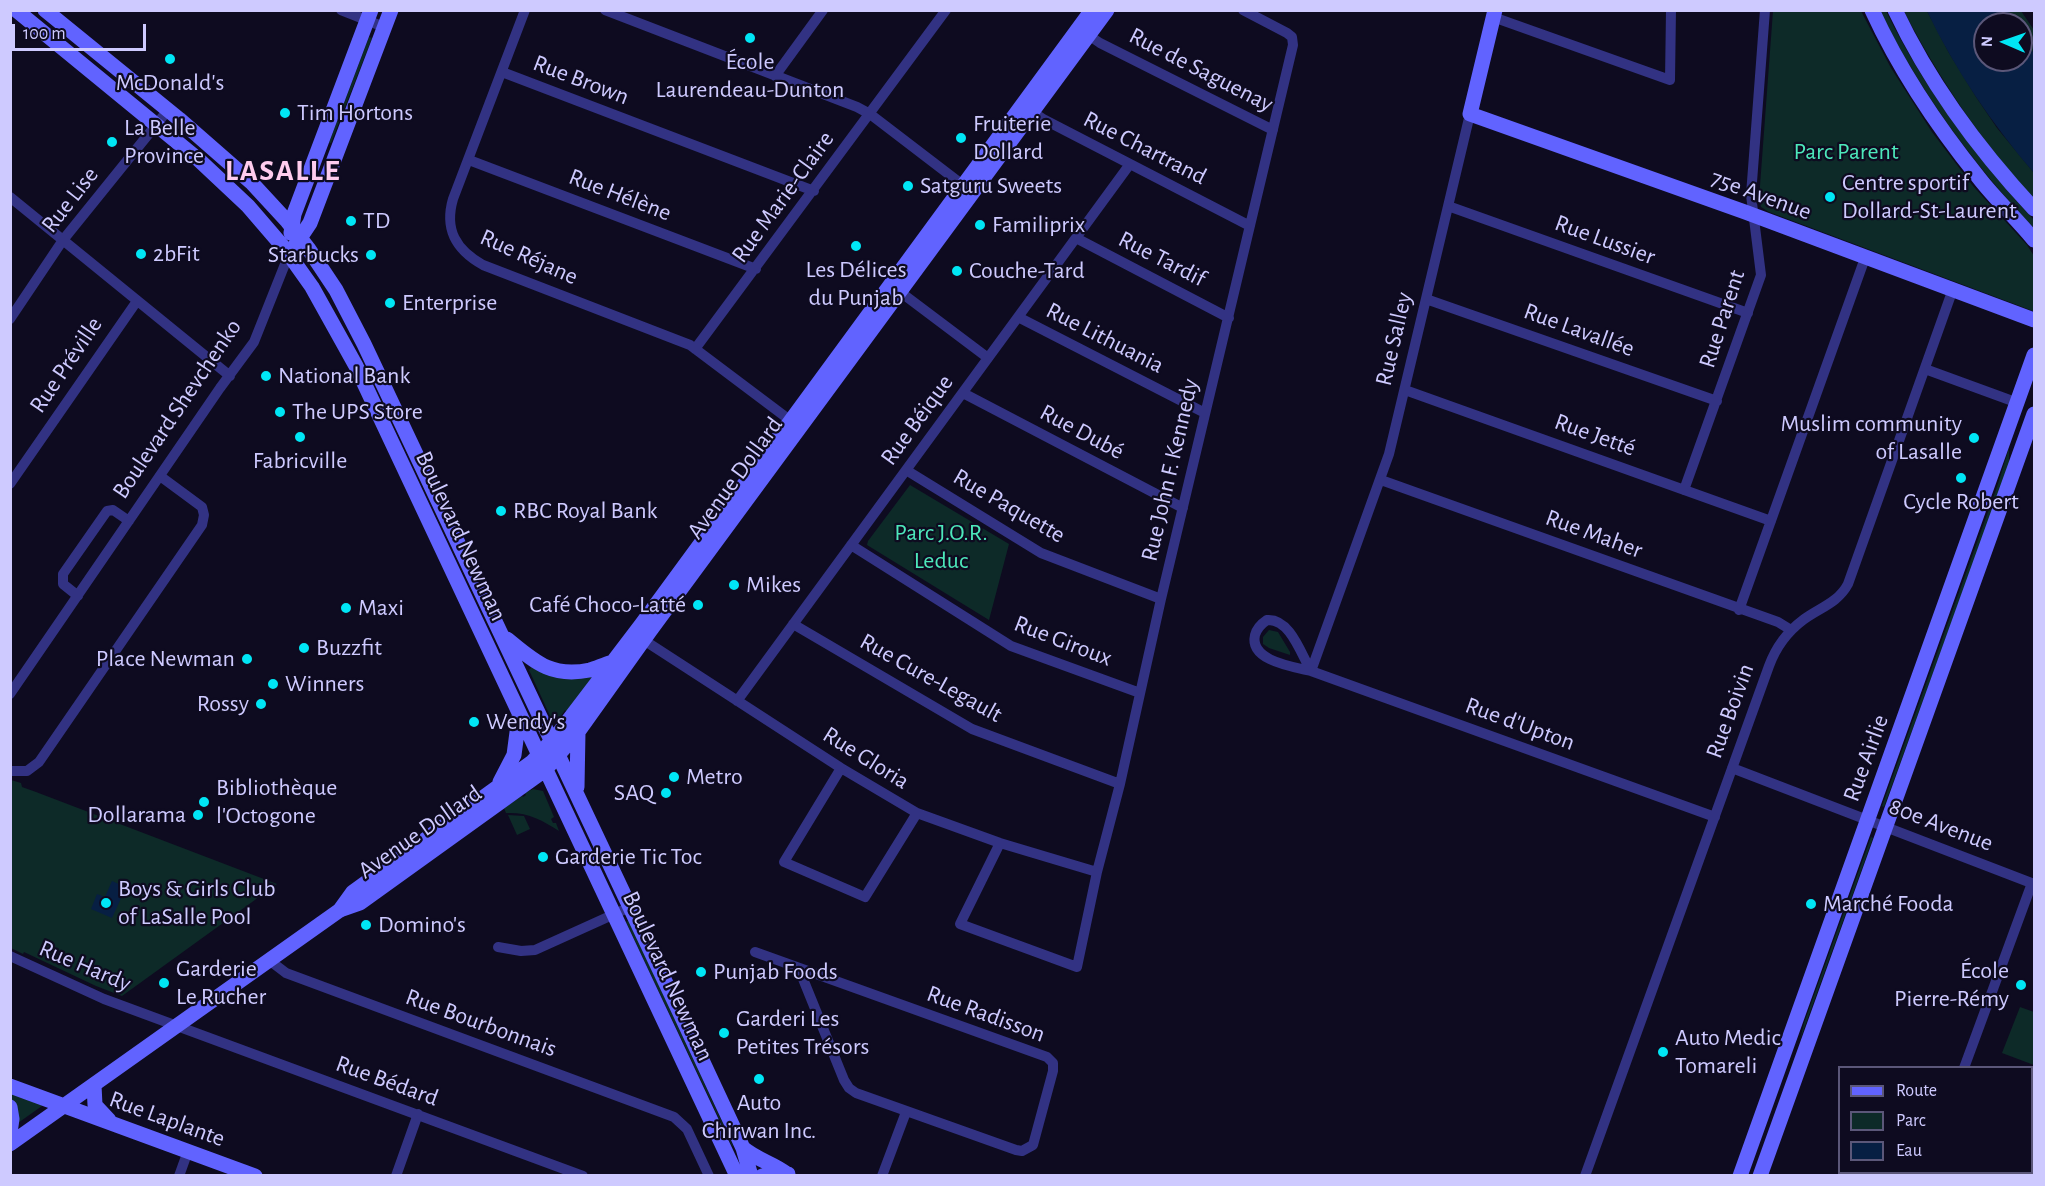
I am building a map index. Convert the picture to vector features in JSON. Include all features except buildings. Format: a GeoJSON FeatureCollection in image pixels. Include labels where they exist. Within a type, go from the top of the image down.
{"type":"FeatureCollection","features":[{"type":"Feature","properties":{"kind":"main road","name":"Boulevard Newman"},"geometry":{"type":"LineString","coordinates":[[16,10],[230,187],[289,254],[317,296],[348,350],[737,1176]]}},
{"type":"Feature","properties":{"kind":"main road","name":"Boulevard Newman"},"geometry":{"type":"LineString","coordinates":[[45,10],[237,169],[272,204],[296,233],[331,283],[352,319],[559,755],[743,1148],[751,1176]]}},
{"type":"Feature","properties":{"kind":"main road","name":"Boulevard Shevchenko"},"geometry":{"type":"LineString","coordinates":[[296,233],[310,223],[391,10]]}},
{"type":"Feature","properties":{"kind":"main road","name":"Avenue Dollard"},"geometry":{"type":"LineString","coordinates":[[1084,32],[1092,10]]}},
{"type":"Feature","properties":{"kind":"main road","name":"Avenue Dollard"},"geometry":{"type":"LineString","coordinates":[[340,910],[353,892],[495,790],[559,755],[578,732],[639,637],[795,424],[1084,32],[1107,10]]}},
{"type":"Feature","properties":{"kind":"main road"},"geometry":{"type":"LineString","coordinates":[[1872,10],[1899,63],[1938,125],[1979,179],[2034,240]]}},
{"type":"Feature","properties":{"kind":"main road"},"geometry":{"type":"LineString","coordinates":[[1895,10],[1918,54],[1956,114],[1996,166],[2034,209]]}},
{"type":"Feature","properties":{"kind":"main road","name":"Rue Salley"},"geometry":{"type":"LineString","coordinates":[[1470,114],[1494,14]]}},
{"type":"Feature","properties":{"kind":"main road","name":"Boulevard Shevchenko"},"geometry":{"type":"LineString","coordinates":[[289,254],[296,233],[294,214],[369,16]]}},
{"type":"Feature","properties":{"kind":"main road","name":"75e Avenue"},"geometry":{"type":"LineString","coordinates":[[1470,114],[2034,320]]}},
{"type":"Feature","properties":{"kind":"main road"},"geometry":{"type":"LineString","coordinates":[[272,204],[288,204],[300,198]]}},
{"type":"Feature","properties":{"kind":"main road","name":"Rue Airlie"},"geometry":{"type":"LineString","coordinates":[[1740,1176],[2034,355]]}},
{"type":"Feature","properties":{"kind":"main road","name":"Rue Airlie"},"geometry":{"type":"LineString","coordinates":[[1760,1176],[2034,414]]}},
{"type":"Feature","properties":{"kind":"main road"},"geometry":{"type":"LineString","coordinates":[[503,636],[536,663],[557,671],[582,671],[613,662]]}},
{"type":"Feature","properties":{"kind":"main road","name":"Avenue Dollard"},"geometry":{"type":"LineString","coordinates":[[10,1144],[340,910],[360,903],[542,763],[552,741],[613,662],[639,637]]}},
{"type":"Feature","properties":{"kind":"main road"},"geometry":{"type":"LineString","coordinates":[[495,790],[514,755],[519,714]]}},
{"type":"Feature","properties":{"kind":"main road"},"geometry":{"type":"LineString","coordinates":[[578,732],[576,767],[578,796]]}},
{"type":"Feature","properties":{"kind":"main road"},"geometry":{"type":"LineString","coordinates":[[94,1085],[95,1105],[111,1122]]}},
{"type":"Feature","properties":{"kind":"main road","name":"Rue Laplante"},"geometry":{"type":"LineString","coordinates":[[10,1086],[255,1176]]}},
{"type":"Feature","properties":{"kind":"main road"},"geometry":{"type":"LineString","coordinates":[[10,1107],[12,1119],[10,1133]]}},
{"type":"Feature","properties":{"kind":"main road"},"geometry":{"type":"LineString","coordinates":[[743,1148],[755,1158],[776,1165],[789,1175]]}},
{"type":"Feature","properties":{"kind":"main road"},"geometry":{"type":"LineString","coordinates":[[762,1176],[775,1173],[789,1175]]}},
{"type":"Feature","properties":{"kind":"street"},"geometry":{"type":"LineString","coordinates":[[341,10],[369,16],[384,27]]}},
{"type":"Feature","properties":{"kind":"street","name":"Rue Réjane"},"geometry":{"type":"LineString","coordinates":[[525,10],[453,199],[450,215],[457,244],[483,266],[684,342],[795,424]]}},
{"type":"Feature","properties":{"kind":"street"},"geometry":{"type":"LineString","coordinates":[[605,10],[849,103],[870,114],[968,189]]}},
{"type":"Feature","properties":{"kind":"street"},"geometry":{"type":"LineString","coordinates":[[775,76],[823,10]]}},
{"type":"Feature","properties":{"kind":"street","name":"Rue Marie-Claire"},"geometry":{"type":"LineString","coordinates":[[695,349],[946,10]]}},
{"type":"Feature","properties":{"kind":"street","name":"Rue John F. Kennedy"},"geometry":{"type":"LineString","coordinates":[[1000,843],[960,924],[1077,967],[1097,872],[1120,784],[1161,599],[1293,45],[1292,38],[1243,10]]}},
{"type":"Feature","properties":{"kind":"street"},"geometry":{"type":"LineString","coordinates":[[1494,14],[1670,80],[1671,10]]}},
{"type":"Feature","properties":{"kind":"street","name":"Rue Parent"},"geometry":{"type":"LineString","coordinates":[[1684,490],[1762,273],[1751,195],[1765,10]]}},
{"type":"Feature","properties":{"kind":"street","name":"Rue de Saguenay"},"geometry":{"type":"LineString","coordinates":[[1084,32],[1273,130]]}},
{"type":"Feature","properties":{"kind":"street","name":"Rue Brown"},"geometry":{"type":"LineString","coordinates":[[502,72],[814,191]]}},
{"type":"Feature","properties":{"kind":"street","name":"Rue Chartrand"},"geometry":{"type":"LineString","coordinates":[[1028,109],[1250,226]]}},
{"type":"Feature","properties":{"kind":"street","name":"Rue Lise"},"geometry":{"type":"LineString","coordinates":[[11,318],[63,240],[168,110]]}},
{"type":"Feature","properties":{"kind":"street","name":"Rue Salley"},"geometry":{"type":"LineString","coordinates":[[1311,670],[1381,480],[1405,390],[1470,114]]}},
{"type":"Feature","properties":{"kind":"street","name":"Rue Hélène"},"geometry":{"type":"LineString","coordinates":[[469,160],[756,269]]}},
{"type":"Feature","properties":{"kind":"street","name":"Rue Béique"},"geometry":{"type":"LineString","coordinates":[[737,701],[1130,164]]}},
{"type":"Feature","properties":{"kind":"street"},"geometry":{"type":"LineString","coordinates":[[10,197],[230,376]]}},
{"type":"Feature","properties":{"kind":"street","name":"Rue Lussier"},"geometry":{"type":"LineString","coordinates":[[1448,206],[1748,313]]}},
{"type":"Feature","properties":{"kind":"street","name":"Rue Tardif"},"geometry":{"type":"LineString","coordinates":[[1076,238],[1228,318]]}},
{"type":"Feature","properties":{"kind":"street","name":"Boulevard Shevchenko"},"geometry":{"type":"LineString","coordinates":[[10,693],[256,338],[289,254]]}},
{"type":"Feature","properties":{"kind":"street"},"geometry":{"type":"LineString","coordinates":[[1739,610],[1865,258]]}},
{"type":"Feature","properties":{"kind":"street"},"geometry":{"type":"LineString","coordinates":[[895,289],[988,358]]}},
{"type":"Feature","properties":{"kind":"street","name":"Rue Boivin"},"geometry":{"type":"LineString","coordinates":[[1585,1176],[1771,660],[1791,630],[1833,602],[1845,590],[1953,289]]}},
{"type":"Feature","properties":{"kind":"street","name":"Rue Lavallée"},"geometry":{"type":"LineString","coordinates":[[1426,298],[1717,401]]}},
{"type":"Feature","properties":{"kind":"street","name":"Rue Préville"},"geometry":{"type":"LineString","coordinates":[[10,484],[137,301]]}},
{"type":"Feature","properties":{"kind":"street","name":"Rue Lithuania"},"geometry":{"type":"LineString","coordinates":[[1018,317],[1205,413]]}},
{"type":"Feature","properties":{"kind":"street"},"geometry":{"type":"LineString","coordinates":[[1925,369],[2018,403]]}},
{"type":"Feature","properties":{"kind":"street","name":"Rue Jetté"},"geometry":{"type":"LineString","coordinates":[[1405,390],[1771,521]]}},
{"type":"Feature","properties":{"kind":"street","name":"Rue Dubé"},"geometry":{"type":"LineString","coordinates":[[963,393],[1183,508]]}},
{"type":"Feature","properties":{"kind":"street","name":"Rue Paquette"},"geometry":{"type":"LineString","coordinates":[[906,470],[1041,553],[1161,599]]}},
{"type":"Feature","properties":{"kind":"street"},"geometry":{"type":"LineString","coordinates":[[10,771],[27,771],[39,762],[202,525],[204,515],[202,507],[160,476]]}},
{"type":"Feature","properties":{"kind":"street","name":"Rue Maher"},"geometry":{"type":"LineString","coordinates":[[1381,480],[1739,610],[1778,622],[1791,630]]}},
{"type":"Feature","properties":{"kind":"street","name":"Boulevard Shevchenko"},"geometry":{"type":"LineString","coordinates":[[78,596],[63,584],[61,579],[63,574],[108,510],[113,510],[129,521]]}},
{"type":"Feature","properties":{"kind":"street","name":"Rue Giroux"},"geometry":{"type":"LineString","coordinates":[[851,545],[1011,646],[1140,693]]}},
{"type":"Feature","properties":{"kind":"street","name":"Rue d'Upton"},"geometry":{"type":"LineString","coordinates":[[1311,670],[1282,623],[1271,620],[1261,624],[1254,642],[1260,654],[1278,662],[1311,670],[1715,817]]}},
{"type":"Feature","properties":{"kind":"street","name":"Rue Cure-Legault"},"geometry":{"type":"LineString","coordinates":[[793,624],[972,729],[1120,784]]}},
{"type":"Feature","properties":{"kind":"street","name":"Rue Gloria"},"geometry":{"type":"LineString","coordinates":[[639,637],[841,768],[917,813],[1000,843],[1097,872]]}},
{"type":"Feature","properties":{"kind":"street"},"geometry":{"type":"LineString","coordinates":[[841,768],[784,862],[866,897],[917,813]]}},
{"type":"Feature","properties":{"kind":"street","name":"80e Avenue"},"geometry":{"type":"LineString","coordinates":[[1732,768],[2033,883]]}},
{"type":"Feature","properties":{"kind":"street"},"geometry":{"type":"LineString","coordinates":[[1965,1066],[2033,883]]}},
{"type":"Feature","properties":{"kind":"street"},"geometry":{"type":"LineString","coordinates":[[498,947],[521,951],[535,950],[630,907]]}},
{"type":"Feature","properties":{"kind":"street","name":"Rue Radisson"},"geometry":{"type":"LineString","coordinates":[[755,952],[1047,1057],[1053,1063],[1053,1071],[1033,1145],[1029,1149],[1016,1150],[906,1112],[856,1093],[849,1088],[799,969]]}},
{"type":"Feature","properties":{"kind":"street","name":"Rue Hardy"},"geometry":{"type":"LineString","coordinates":[[10,956],[85,991],[176,1026]]}},
{"type":"Feature","properties":{"kind":"street","name":"Rue Bourbonnais"},"geometry":{"type":"LineString","coordinates":[[269,960],[286,974],[668,1115],[681,1122],[687,1129],[709,1176]]}},
{"type":"Feature","properties":{"kind":"street","name":"Rue Bédard"},"geometry":{"type":"LineString","coordinates":[[176,1026],[583,1176]]}},
{"type":"Feature","properties":{"kind":"street"},"geometry":{"type":"LineString","coordinates":[[882,1176],[906,1112]]}},
{"type":"Feature","properties":{"kind":"street"},"geometry":{"type":"LineString","coordinates":[[396,1176],[418,1114]]}},
{"type":"Feature","properties":{"kind":"street"},"geometry":{"type":"LineString","coordinates":[[179,1176],[188,1151]]}},
{"type":"Feature","properties":{"kind":"green space","name":"Parc Parent"},"geometry":{"type":"Polygon","coordinates":[[[1773,11],[1861,11],[1891,68],[1932,132],[1973,186],[2027,245],[2034,256],[2033,311],[1769,212],[1761,207],[1759,199],[1773,11]]]}},
{"type":"Feature","properties":{"kind":"green space"},"geometry":{"type":"Polygon","coordinates":[[[1880,11],[1886,11],[1917,68],[1952,121],[2034,220],[2034,228],[1989,178],[1949,125],[1912,70],[1880,11]]]}},
{"type":"Feature","properties":{"kind":"green space"},"geometry":{"type":"Polygon","coordinates":[[[1904,11],[1927,11],[1976,97],[1997,128],[2034,173],[2034,199],[1963,109],[1932,61],[1904,11]]]}},
{"type":"Feature","properties":{"kind":"green space"},"geometry":{"type":"Polygon","coordinates":[[[2033,29],[2034,30],[2034,54],[2033,52],[2033,29]]]}},
{"type":"Feature","properties":{"kind":"green space"},"geometry":{"type":"Polygon","coordinates":[[[369,37],[372,38],[331,143],[329,143],[369,37]]]}},
{"type":"Feature","properties":{"kind":"green space"},"geometry":{"type":"Polygon","coordinates":[[[2009,448],[2009,465],[1884,807],[1882,806],[2009,448]]]}},
{"type":"Feature","properties":{"kind":"green space","name":"Parc J.O.R. Leduc"},"geometry":{"type":"Polygon","coordinates":[[[910,485],[1009,544],[989,620],[867,545],[910,485]]]}},
{"type":"Feature","properties":{"kind":"green space"},"geometry":{"type":"Polygon","coordinates":[[[1269,630],[1278,632],[1290,655],[1263,644],[1263,637],[1269,630]]]}},
{"type":"Feature","properties":{"kind":"green space"},"geometry":{"type":"Polygon","coordinates":[[[528,664],[594,675],[567,712],[565,710],[558,720],[551,718],[528,664]]]}},
{"type":"Feature","properties":{"kind":"green space"},"geometry":{"type":"Polygon","coordinates":[[[11,780],[21,783],[22,787],[277,884],[122,996],[96,986],[11,948],[11,780]]]}},
{"type":"Feature","properties":{"kind":"green space"},"geometry":{"type":"Polygon","coordinates":[[[533,789],[543,791],[554,817],[551,819],[553,823],[556,823],[559,831],[534,818],[506,813],[504,808],[533,789]]]}},
{"type":"Feature","properties":{"kind":"green space"},"geometry":{"type":"Polygon","coordinates":[[[508,815],[524,816],[530,829],[517,835],[508,815]]]}},
{"type":"Feature","properties":{"kind":"green space"},"geometry":{"type":"Polygon","coordinates":[[[1871,837],[1873,838],[1800,1040],[1804,1023],[1871,837]]]}},
{"type":"Feature","properties":{"kind":"green space"},"geometry":{"type":"Polygon","coordinates":[[[629,920],[733,1146],[626,922],[629,920]]]}},
{"type":"Feature","properties":{"kind":"green space"},"geometry":{"type":"Polygon","coordinates":[[[2020,1007],[2034,1012],[2034,1065],[2002,1053],[2020,1007]]]}},
{"type":"Feature","properties":{"kind":"green space"},"geometry":{"type":"Polygon","coordinates":[[[10,1091],[40,1104],[42,1106],[18,1123],[10,1091]]]}},
{"type":"Feature","properties":{"kind":"water"},"geometry":{"type":"Polygon","coordinates":[[[1927,11],[2008,11],[1973,12],[1973,72],[2033,72],[2033,52],[2034,54],[2034,173],[1975,96],[1927,11]]]}},
{"type":"Feature","properties":{"kind":"water","name":"Boys & Girls Club of LaSalle Pool"},"geometry":{"type":"Polygon","coordinates":[[[112,881],[132,890],[129,896],[123,894],[112,918],[91,909],[97,894],[105,897],[112,881]]]}},
{"type":"Feature","properties":{"kind":"place","name":"École Laurendeau-Dunton"},"geometry":{"type":"Point","coordinates":[750,38]}},
{"type":"Feature","properties":{"kind":"place","name":"McDonald's"},"geometry":{"type":"Point","coordinates":[170,59]}},
{"type":"Feature","properties":{"kind":"place","name":"Tim Hortons"},"geometry":{"type":"Point","coordinates":[285,113]}},
{"type":"Feature","properties":{"kind":"place","name":"Fruiterie Dollard"},"geometry":{"type":"Point","coordinates":[961,138]}},
{"type":"Feature","properties":{"kind":"place","name":"La Belle Province"},"geometry":{"type":"Point","coordinates":[112,142]}},
{"type":"Feature","properties":{"kind":"place","name":"Satguru Sweets"},"geometry":{"type":"Point","coordinates":[908,186]}},
{"type":"Feature","properties":{"kind":"place","name":"Centre sportif Dollard-St-Laurent"},"geometry":{"type":"Point","coordinates":[1830,197]}},
{"type":"Feature","properties":{"kind":"place","name":"TD"},"geometry":{"type":"Point","coordinates":[351,221]}},
{"type":"Feature","properties":{"kind":"place","name":"Familiprix"},"geometry":{"type":"Point","coordinates":[980,225]}},
{"type":"Feature","properties":{"kind":"place","name":"Les Délices du Punjab"},"geometry":{"type":"Point","coordinates":[856,246]}},
{"type":"Feature","properties":{"kind":"place","name":"2bFit"},"geometry":{"type":"Point","coordinates":[141,254]}},
{"type":"Feature","properties":{"kind":"place","name":"Starbucks"},"geometry":{"type":"Point","coordinates":[371,255]}},
{"type":"Feature","properties":{"kind":"place","name":"Couche-Tard"},"geometry":{"type":"Point","coordinates":[957,271]}},
{"type":"Feature","properties":{"kind":"place","name":"Enterprise"},"geometry":{"type":"Point","coordinates":[390,303]}},
{"type":"Feature","properties":{"kind":"place","name":"National Bank"},"geometry":{"type":"Point","coordinates":[266,376]}},
{"type":"Feature","properties":{"kind":"place","name":"The UPS Store"},"geometry":{"type":"Point","coordinates":[280,412]}},
{"type":"Feature","properties":{"kind":"place","name":"Fabricville"},"geometry":{"type":"Point","coordinates":[300,437]}},
{"type":"Feature","properties":{"kind":"place","name":"Muslim community of Lasalle"},"geometry":{"type":"Point","coordinates":[1974,438]}},
{"type":"Feature","properties":{"kind":"place","name":"Cycle Robert"},"geometry":{"type":"Point","coordinates":[1961,478]}},
{"type":"Feature","properties":{"kind":"place","name":"RBC Royal Bank"},"geometry":{"type":"Point","coordinates":[501,511]}},
{"type":"Feature","properties":{"kind":"place","name":"Mikes"},"geometry":{"type":"Point","coordinates":[734,585]}},
{"type":"Feature","properties":{"kind":"place","name":"Café Choco-Latté"},"geometry":{"type":"Point","coordinates":[698,605]}},
{"type":"Feature","properties":{"kind":"place","name":"Maxi"},"geometry":{"type":"Point","coordinates":[346,608]}},
{"type":"Feature","properties":{"kind":"place","name":"Buzzfit"},"geometry":{"type":"Point","coordinates":[304,648]}},
{"type":"Feature","properties":{"kind":"place","name":"Place Newman"},"geometry":{"type":"Point","coordinates":[247,659]}},
{"type":"Feature","properties":{"kind":"place","name":"Winners"},"geometry":{"type":"Point","coordinates":[273,684]}},
{"type":"Feature","properties":{"kind":"place","name":"Rossy"},"geometry":{"type":"Point","coordinates":[261,704]}},
{"type":"Feature","properties":{"kind":"place","name":"Wendy's"},"geometry":{"type":"Point","coordinates":[474,722]}},
{"type":"Feature","properties":{"kind":"place","name":"Metro"},"geometry":{"type":"Point","coordinates":[674,777]}},
{"type":"Feature","properties":{"kind":"place","name":"SAQ"},"geometry":{"type":"Point","coordinates":[666,793]}},
{"type":"Feature","properties":{"kind":"place","name":"Bibliothèque l'Octogone"},"geometry":{"type":"Point","coordinates":[204,802]}},
{"type":"Feature","properties":{"kind":"place","name":"Dollarama"},"geometry":{"type":"Point","coordinates":[198,815]}},
{"type":"Feature","properties":{"kind":"place","name":"Garderie Tic Toc"},"geometry":{"type":"Point","coordinates":[543,857]}},
{"type":"Feature","properties":{"kind":"place","name":"Boys & Girls Club of LaSalle Pool"},"geometry":{"type":"Point","coordinates":[106,903]}},
{"type":"Feature","properties":{"kind":"place","name":"Marché Fooda"},"geometry":{"type":"Point","coordinates":[1811,904]}},
{"type":"Feature","properties":{"kind":"place","name":"Domino's"},"geometry":{"type":"Point","coordinates":[366,925]}},
{"type":"Feature","properties":{"kind":"place","name":"Punjab Foods"},"geometry":{"type":"Point","coordinates":[701,972]}},
{"type":"Feature","properties":{"kind":"place","name":"Garderie Le Rucher"},"geometry":{"type":"Point","coordinates":[164,983]}},
{"type":"Feature","properties":{"kind":"place","name":"École Pierre-Rémy"},"geometry":{"type":"Point","coordinates":[2021,985]}},
{"type":"Feature","properties":{"kind":"place","name":"Garderi Les Petites Trésors"},"geometry":{"type":"Point","coordinates":[724,1033]}},
{"type":"Feature","properties":{"kind":"place","name":"Auto Medic Tomareli"},"geometry":{"type":"Point","coordinates":[1663,1052]}},
{"type":"Feature","properties":{"kind":"place","name":"Auto Chirwan Inc."},"geometry":{"type":"Point","coordinates":[759,1079]}},
{"type":"Feature","properties":{"kind":"district","name":"LASALLE"},"geometry":{"type":"Point","coordinates":[283,171]}}]}
